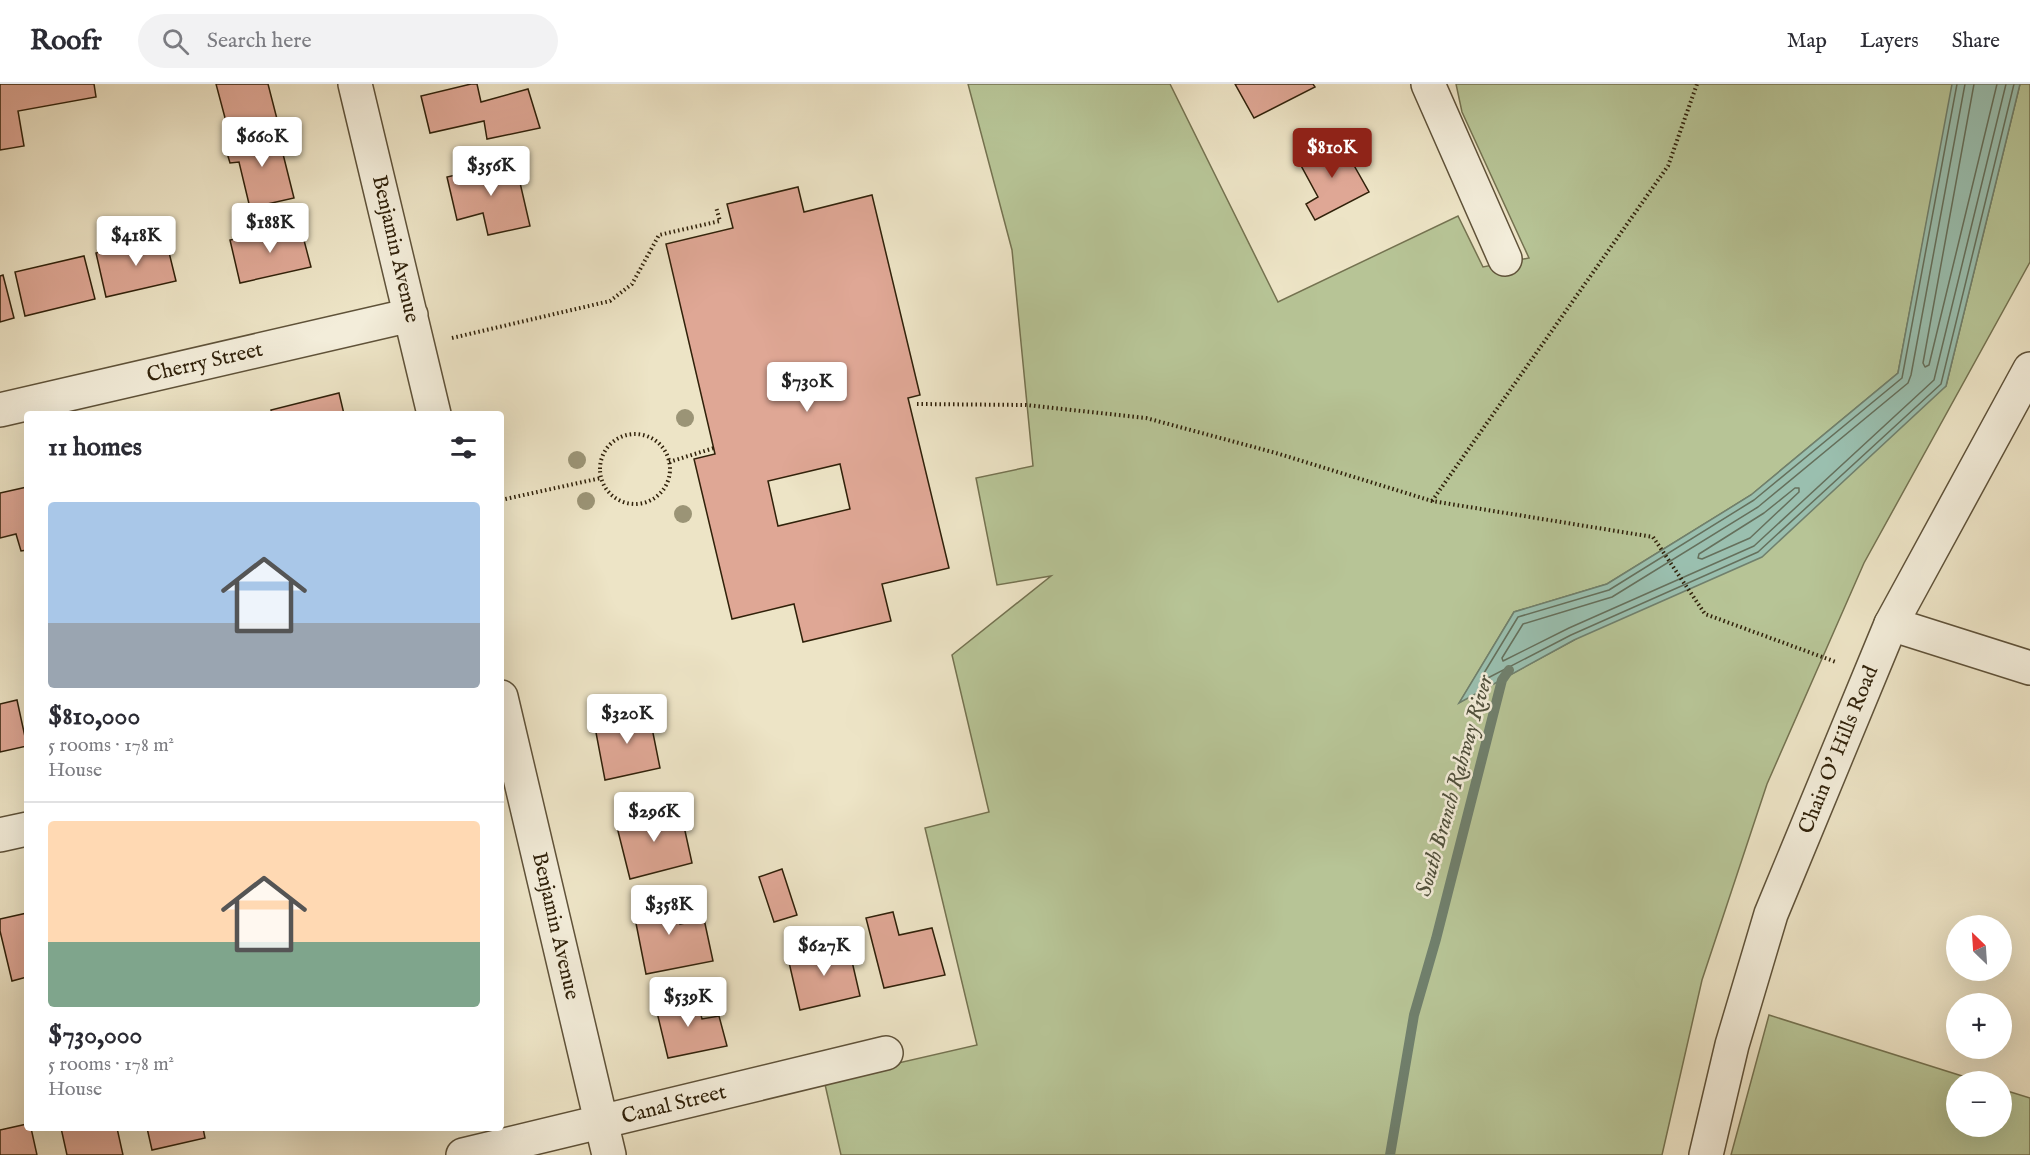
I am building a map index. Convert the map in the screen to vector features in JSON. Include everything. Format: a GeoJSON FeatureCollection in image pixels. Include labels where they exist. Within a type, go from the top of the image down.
{"type":"FeatureCollection","features":[{"type":"Feature","properties":{"kind":"street","name":"Benjamin Avenue"},"geometry":{"type":"LineString","coordinates":[[355,84],[433,411]]}},
{"type":"Feature","properties":{"kind":"street"},"geometry":{"type":"LineString","coordinates":[[1428,84],[1505,259]]}},
{"type":"Feature","properties":{"kind":"street","name":"Cherry Street"},"geometry":{"type":"LineString","coordinates":[[0,410],[411,315]]}},
{"type":"Feature","properties":{"kind":"street","name":"Chain O' Hills Road"},"geometry":{"type":"LineString","coordinates":[[1706,1155],[1732,1046],[1772,914],[1891,624],[2030,369]]}},
{"type":"Feature","properties":{"kind":"street"},"geometry":{"type":"LineString","coordinates":[[1891,624],[2030,668]]}},
{"type":"Feature","properties":{"kind":"street","name":"Benjamin Avenue"},"geometry":{"type":"LineString","coordinates":[[504,715],[609,1155]]}},
{"type":"Feature","properties":{"kind":"street"},"geometry":{"type":"LineString","coordinates":[[0,836],[24,830]]}},
{"type":"Feature","properties":{"kind":"street","name":"Canal Street"},"geometry":{"type":"LineString","coordinates":[[463,1155],[886,1053]]}},
{"type":"Feature","properties":{"kind":"path"},"geometry":{"type":"LineString","coordinates":[[1432,501],[1668,166],[1697,84]]}},
{"type":"Feature","properties":{"kind":"path"},"geometry":{"type":"LineString","coordinates":[[453,348],[451,339],[610,301],[633,284],[658,235],[720,221],[716,207]]}},
{"type":"Feature","properties":{"kind":"path"},"geometry":{"type":"LineString","coordinates":[[917,404],[1026,405],[1146,418],[1276,453],[1432,501],[1653,537],[1705,614],[1836,662]]}},
{"type":"Feature","properties":{"kind":"path"},"geometry":{"type":"LineString","coordinates":[[627,435],[648,436],[665,451],[669,462],[666,485],[649,502],[637,504],[614,498],[606,489],[601,478],[602,456],[616,440],[627,435]]}},
{"type":"Feature","properties":{"kind":"path"},"geometry":{"type":"LineString","coordinates":[[669,462],[714,448]]}},
{"type":"Feature","properties":{"kind":"path"},"geometry":{"type":"LineString","coordinates":[[504,499],[601,478]]}},
{"type":"Feature","properties":{"kind":"shaded area"},"geometry":{"type":"Polygon","coordinates":[[[968,84],[1170,84],[1278,302],[1458,216],[1483,267],[1529,258],[1462,112],[1456,84],[1953,84],[1898,373],[1751,495],[1607,584],[1514,612],[1460,702],[1574,640],[1946,386],[2020,84],[2030,84],[2030,262],[1864,563],[1767,784],[1702,980],[1662,1155],[841,1155],[824,1080],[977,1045],[925,828],[989,812],[952,655],[1051,576],[997,585],[976,478],[1033,466],[1012,250],[968,84]]]}},
{"type":"Feature","properties":{"kind":"shaded area"},"geometry":{"type":"Polygon","coordinates":[[[1769,1015],[1946,1071],[1946,1137],[2012,1137],[2012,1092],[2030,1098],[2030,1155],[1731,1155],[1769,1015]]]}},
{"type":"Feature","properties":{"kind":"water"},"geometry":{"type":"Polygon","coordinates":[[[1952,84],[2020,84],[1946,386],[1762,557],[1574,640],[1459,703],[1514,612],[1607,584],[1751,495],[1898,373],[1952,84]]]}},
{"type":"Feature","properties":{"kind":"building"},"geometry":{"type":"Polygon","coordinates":[[[0,84],[94,84],[96,97],[18,111],[24,146],[0,150],[0,84]]]}},
{"type":"Feature","properties":{"kind":"building"},"geometry":{"type":"Polygon","coordinates":[[[216,84],[268,84],[277,119],[228,129],[216,84]]]}},
{"type":"Feature","properties":{"kind":"building"},"geometry":{"type":"Polygon","coordinates":[[[477,84],[481,102],[528,89],[540,128],[487,139],[484,121],[430,133],[421,96],[477,84]]]}},
{"type":"Feature","properties":{"kind":"building"},"geometry":{"type":"Polygon","coordinates":[[[1235,84],[1313,84],[1315,87],[1254,118],[1235,84]]]}},
{"type":"Feature","properties":{"kind":"building"},"geometry":{"type":"Polygon","coordinates":[[[277,130],[294,198],[250,208],[239,162],[230,163],[224,143],[277,130]]]}},
{"type":"Feature","properties":{"kind":"building"},"geometry":{"type":"Polygon","coordinates":[[[1339,139],[1369,192],[1315,220],[1306,204],[1318,197],[1298,160],[1339,139]]]}},
{"type":"Feature","properties":{"kind":"building"},"geometry":{"type":"Polygon","coordinates":[[[515,161],[530,226],[488,235],[483,213],[457,220],[447,177],[515,161]]]}},
{"type":"Feature","properties":{"kind":"building"},"geometry":{"type":"Polygon","coordinates":[[[798,187],[804,212],[872,195],[920,395],[908,398],[949,568],[882,584],[891,621],[803,642],[794,604],[732,619],[694,459],[715,454],[666,244],[733,228],[727,204],[798,187]],[[840,464],[768,481],[778,526],[850,509],[840,464]]]}},
{"type":"Feature","properties":{"kind":"building"},"geometry":{"type":"Polygon","coordinates":[[[300,225],[311,267],[240,283],[230,240],[300,225]]]}},
{"type":"Feature","properties":{"kind":"building"},"geometry":{"type":"Polygon","coordinates":[[[165,236],[176,281],[106,297],[96,253],[165,236]]]}},
{"type":"Feature","properties":{"kind":"building"},"geometry":{"type":"Polygon","coordinates":[[[84,256],[95,299],[25,316],[15,272],[84,256]]]}},
{"type":"Feature","properties":{"kind":"building"},"geometry":{"type":"Polygon","coordinates":[[[3,275],[14,318],[0,322],[0,276],[3,275]]]}},
{"type":"Feature","properties":{"kind":"building"},"geometry":{"type":"Polygon","coordinates":[[[339,393],[343,411],[271,411],[339,393]]]}},
{"type":"Feature","properties":{"kind":"building"},"geometry":{"type":"Polygon","coordinates":[[[24,488],[24,550],[21,551],[16,534],[0,538],[0,493],[24,488]]]}},
{"type":"Feature","properties":{"kind":"building"},"geometry":{"type":"Polygon","coordinates":[[[17,700],[24,732],[24,747],[0,752],[0,704],[17,700]]]}},
{"type":"Feature","properties":{"kind":"building"},"geometry":{"type":"Polygon","coordinates":[[[648,708],[660,768],[605,780],[594,722],[648,708]]]}},
{"type":"Feature","properties":{"kind":"building"},"geometry":{"type":"Polygon","coordinates":[[[680,808],[692,863],[630,879],[616,823],[680,808]]]}},
{"type":"Feature","properties":{"kind":"building"},"geometry":{"type":"Polygon","coordinates":[[[782,869],[797,915],[774,922],[759,877],[782,869]]]}},
{"type":"Feature","properties":{"kind":"building"},"geometry":{"type":"Polygon","coordinates":[[[674,893],[680,924],[704,919],[713,961],[646,974],[632,903],[674,893]]]}},
{"type":"Feature","properties":{"kind":"building"},"geometry":{"type":"Polygon","coordinates":[[[893,912],[899,935],[932,928],[945,975],[884,988],[866,918],[893,912]]]}},
{"type":"Feature","properties":{"kind":"building"},"geometry":{"type":"Polygon","coordinates":[[[24,914],[24,978],[12,981],[0,931],[0,919],[24,914]]]}},
{"type":"Feature","properties":{"kind":"building"},"geometry":{"type":"Polygon","coordinates":[[[848,944],[860,996],[800,1010],[788,958],[848,944]]]}},
{"type":"Feature","properties":{"kind":"building"},"geometry":{"type":"Polygon","coordinates":[[[696,995],[702,1019],[719,1016],[727,1046],[668,1058],[655,1004],[696,995]]]}},
{"type":"Feature","properties":{"kind":"building"},"geometry":{"type":"Polygon","coordinates":[[[24,1125],[24,1131],[32,1131],[37,1155],[0,1155],[0,1130],[24,1125]]]}},
{"type":"Feature","properties":{"kind":"building"},"geometry":{"type":"Polygon","coordinates":[[[62,1131],[118,1131],[123,1155],[67,1155],[62,1131]]]}},
{"type":"Feature","properties":{"kind":"building"},"geometry":{"type":"Polygon","coordinates":[[[148,1131],[204,1131],[205,1138],[152,1150],[148,1131]]]}},
{"type":"Feature","properties":{"kind":"waterway","name":"South Branch Rahway River"},"geometry":{"type":"LineString","coordinates":[[1390,1155],[1414,1015],[1436,939],[1502,680],[1509,670]]}}]}
